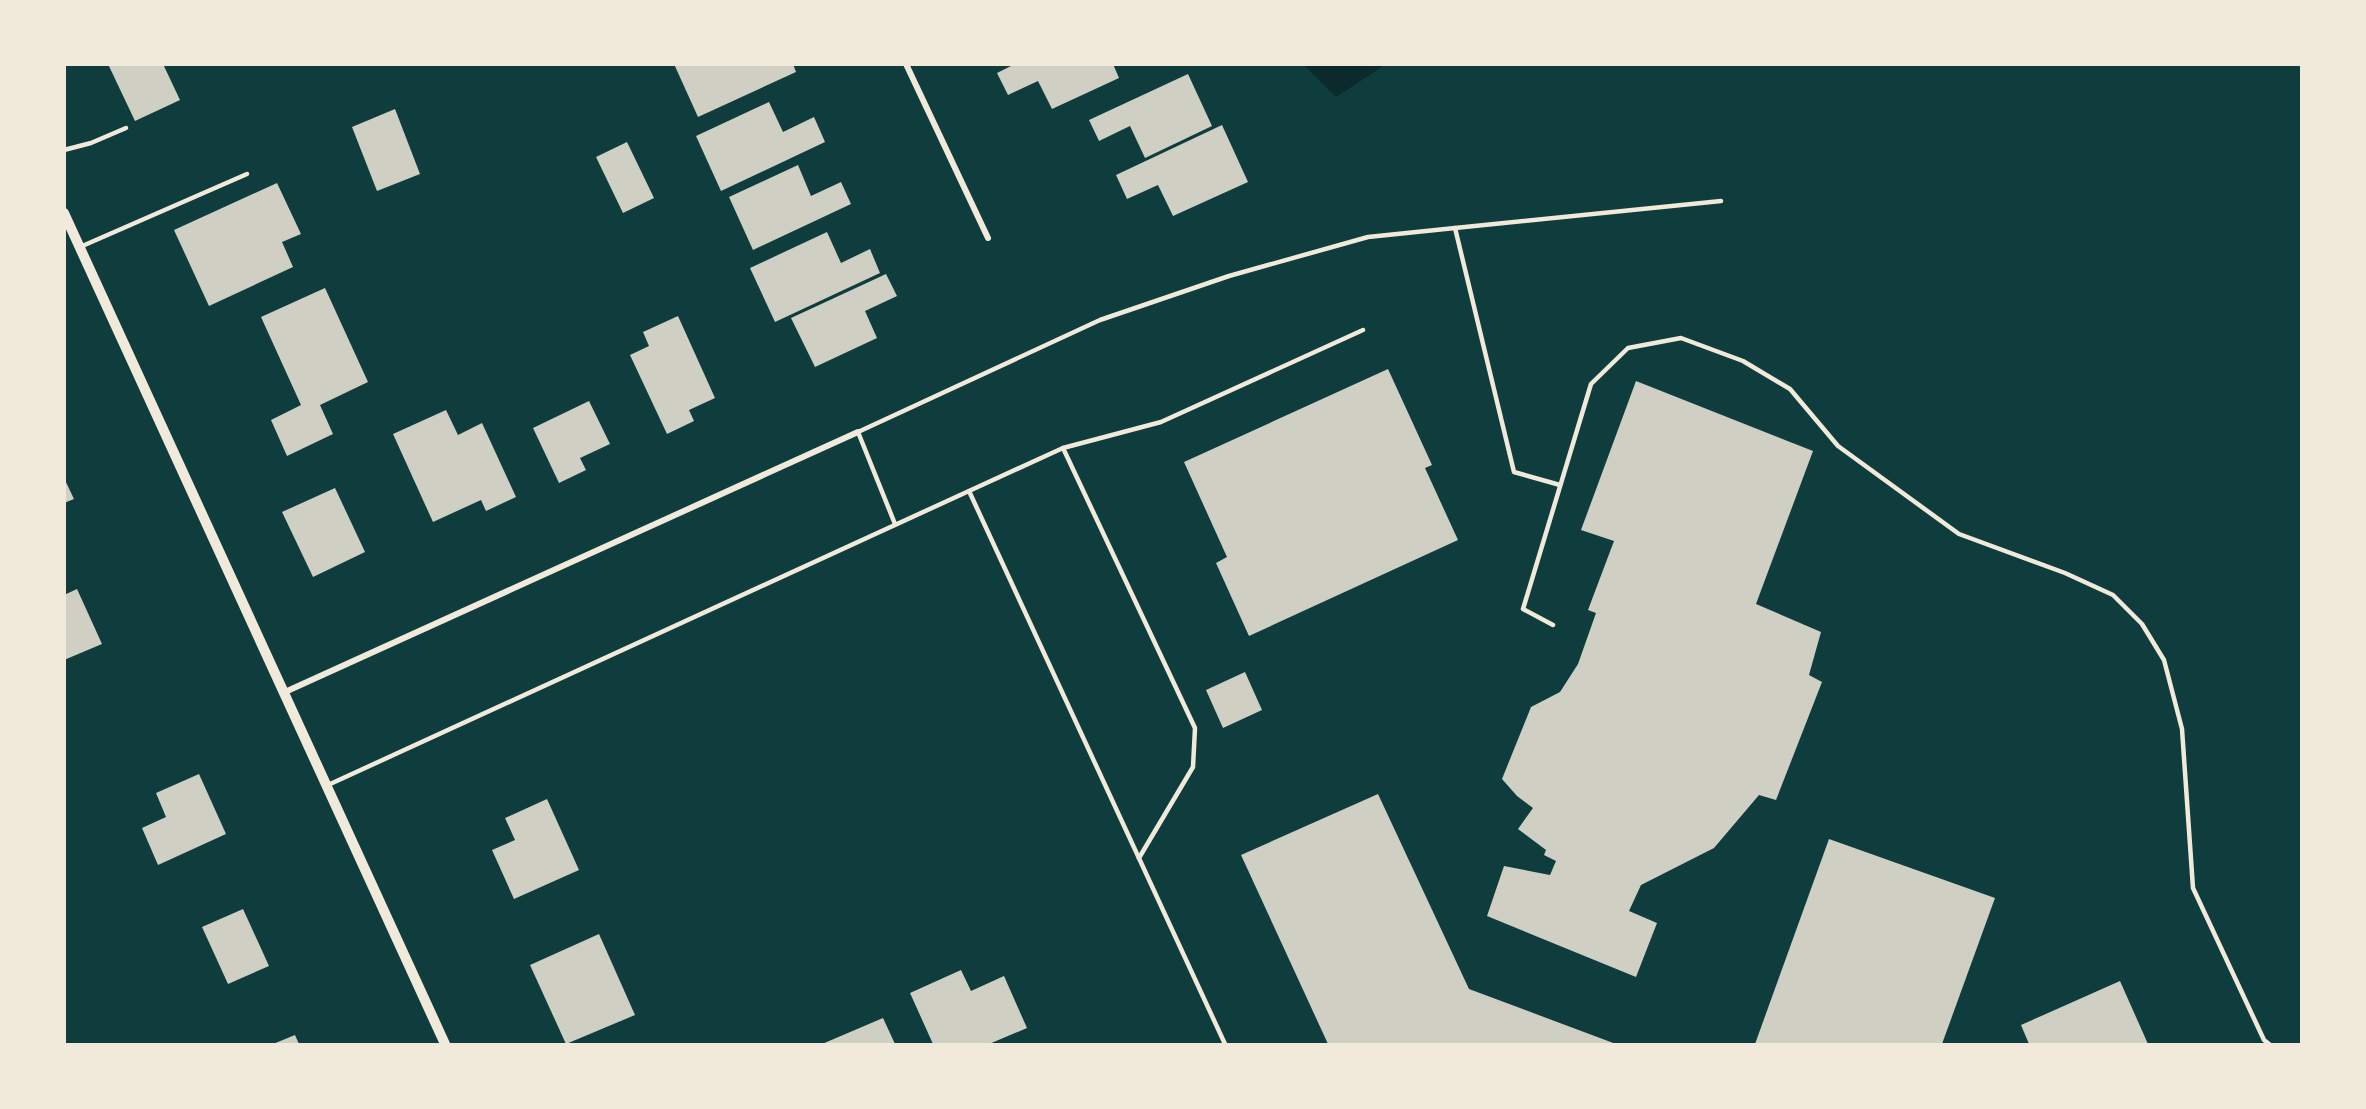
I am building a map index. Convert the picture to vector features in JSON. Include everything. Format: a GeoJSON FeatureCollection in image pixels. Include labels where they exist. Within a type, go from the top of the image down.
{"type":"FeatureCollection","features":[{"type":"Feature","properties":{"kind":"street"},"geometry":{"type":"LineString","coordinates":[[906,64],[988,238]]}},
{"type":"Feature","properties":{"kind":"street"},"geometry":{"type":"LineString","coordinates":[[64,213],[446,1044]]}},
{"type":"Feature","properties":{"kind":"street"},"geometry":{"type":"LineString","coordinates":[[285,692],[858,432]]}},
{"type":"Feature","properties":{"kind":"lane"},"geometry":{"type":"LineString","coordinates":[[64,150],[91,143],[126,128]]}},
{"type":"Feature","properties":{"kind":"lane"},"geometry":{"type":"LineString","coordinates":[[80,247],[247,174]]}},
{"type":"Feature","properties":{"kind":"lane"},"geometry":{"type":"LineString","coordinates":[[896,524],[858,432],[1100,320],[1229,276],[1368,237],[1721,201]]}},
{"type":"Feature","properties":{"kind":"lane"},"geometry":{"type":"LineString","coordinates":[[1455,228],[1514,472],[1560,485]]}},
{"type":"Feature","properties":{"kind":"lane"},"geometry":{"type":"LineString","coordinates":[[328,785],[1063,448],[1161,422],[1363,330]]}},
{"type":"Feature","properties":{"kind":"lane"},"geometry":{"type":"LineString","coordinates":[[1552,626],[1523,609],[1591,384],[1628,348],[1681,338],[1743,361],[1790,389],[1838,446],[1959,534],[2065,573],[2113,595],[2142,624],[2164,660],[2182,729],[2193,888],[2264,1040],[2269,1044]]}},
{"type":"Feature","properties":{"kind":"lane"},"geometry":{"type":"LineString","coordinates":[[1063,448],[1195,728],[1193,767],[1139,858]]}},
{"type":"Feature","properties":{"kind":"lane"},"geometry":{"type":"LineString","coordinates":[[969,491],[1225,1044]]}},
{"type":"Feature","properties":{"kind":"water"},"geometry":{"type":"Polygon","coordinates":[[[1304,65],[1385,65],[1336,97],[1304,65]]]}},
{"type":"Feature","properties":{"kind":"building"},"geometry":{"type":"Polygon","coordinates":[[[108,64],[163,64],[180,100],[135,121],[108,64]]]}},
{"type":"Feature","properties":{"kind":"building"},"geometry":{"type":"Polygon","coordinates":[[[674,64],[793,64],[796,72],[698,117],[674,64]]]}},
{"type":"Feature","properties":{"kind":"building"},"geometry":{"type":"Polygon","coordinates":[[[1015,64],[1113,64],[1119,78],[1052,109],[1038,81],[1008,95],[997,73],[1015,64]]]}},
{"type":"Feature","properties":{"kind":"building"},"geometry":{"type":"Polygon","coordinates":[[[1188,74],[1212,126],[1145,158],[1130,126],[1099,141],[1089,120],[1188,74]]]}},
{"type":"Feature","properties":{"kind":"building"},"geometry":{"type":"Polygon","coordinates":[[[769,102],[783,132],[814,117],[825,142],[721,191],[696,136],[769,102]]]}},
{"type":"Feature","properties":{"kind":"building"},"geometry":{"type":"Polygon","coordinates":[[[395,109],[420,174],[377,191],[352,127],[395,109]]]}},
{"type":"Feature","properties":{"kind":"building"},"geometry":{"type":"Polygon","coordinates":[[[1222,125],[1248,182],[1173,216],[1158,185],[1127,199],[1116,175],[1222,125]]]}},
{"type":"Feature","properties":{"kind":"building"},"geometry":{"type":"Polygon","coordinates":[[[627,142],[654,198],[623,213],[596,157],[627,142]]]}},
{"type":"Feature","properties":{"kind":"building"},"geometry":{"type":"Polygon","coordinates":[[[798,165],[811,196],[841,182],[851,204],[753,250],[729,197],[798,165]]]}},
{"type":"Feature","properties":{"kind":"building"},"geometry":{"type":"Polygon","coordinates":[[[277,183],[301,234],[282,242],[293,267],[209,306],[174,230],[277,183]]]}},
{"type":"Feature","properties":{"kind":"building"},"geometry":{"type":"Polygon","coordinates":[[[827,232],[841,263],[870,249],[880,273],[775,322],[750,268],[827,232]]]}},
{"type":"Feature","properties":{"kind":"building"},"geometry":{"type":"Polygon","coordinates":[[[886,274],[897,296],[865,311],[877,338],[815,367],[791,318],[886,274]]]}},
{"type":"Feature","properties":{"kind":"building"},"geometry":{"type":"Polygon","coordinates":[[[325,288],[368,382],[320,405],[333,434],[287,456],[271,420],[301,405],[261,317],[325,288]]]}},
{"type":"Feature","properties":{"kind":"building"},"geometry":{"type":"Polygon","coordinates":[[[678,316],[715,398],[689,410],[694,421],[667,434],[630,355],[649,346],[643,332],[678,316]]]}},
{"type":"Feature","properties":{"kind":"building"},"geometry":{"type":"Polygon","coordinates":[[[1388,369],[1432,465],[1425,468],[1458,540],[1249,636],[1216,563],[1227,557],[1184,462],[1388,369]]]}},
{"type":"Feature","properties":{"kind":"building"},"geometry":{"type":"Polygon","coordinates":[[[1636,381],[1813,451],[1756,604],[1821,632],[1809,675],[1822,682],[1776,800],[1759,795],[1714,848],[1641,885],[1629,911],[1657,923],[1636,977],[1487,916],[1504,866],[1550,875],[1556,861],[1544,855],[1546,850],[1518,829],[1533,808],[1517,796],[1502,779],[1531,707],[1560,692],[1578,664],[1596,613],[1588,610],[1614,541],[1581,530],[1636,381]]]}},
{"type":"Feature","properties":{"kind":"building"},"geometry":{"type":"Polygon","coordinates":[[[589,401],[610,444],[580,458],[586,470],[559,483],[533,428],[589,401]]]}},
{"type":"Feature","properties":{"kind":"building"},"geometry":{"type":"Polygon","coordinates":[[[446,410],[458,435],[482,423],[516,497],[486,511],[481,500],[433,522],[393,434],[446,410]]]}},
{"type":"Feature","properties":{"kind":"building"},"geometry":{"type":"Polygon","coordinates":[[[64,478],[74,499],[64,503],[64,478]]]}},
{"type":"Feature","properties":{"kind":"building"},"geometry":{"type":"Polygon","coordinates":[[[335,488],[365,552],[313,577],[282,512],[335,488]]]}},
{"type":"Feature","properties":{"kind":"building"},"geometry":{"type":"Polygon","coordinates":[[[77,589],[102,644],[64,660],[64,595],[77,589]]]}},
{"type":"Feature","properties":{"kind":"building"},"geometry":{"type":"Polygon","coordinates":[[[1245,672],[1262,710],[1223,728],[1206,690],[1245,672]]]}},
{"type":"Feature","properties":{"kind":"building"},"geometry":{"type":"Polygon","coordinates":[[[199,774],[226,834],[158,865],[142,828],[166,817],[156,793],[199,774]]]}},
{"type":"Feature","properties":{"kind":"building"},"geometry":{"type":"Polygon","coordinates":[[[1378,794],[1469,989],[1616,1044],[1328,1044],[1241,855],[1378,794]]]}},
{"type":"Feature","properties":{"kind":"building"},"geometry":{"type":"Polygon","coordinates":[[[547,799],[579,870],[514,899],[492,850],[515,840],[505,818],[547,799]]]}},
{"type":"Feature","properties":{"kind":"building"},"geometry":{"type":"Polygon","coordinates":[[[1829,839],[1995,898],[1942,1044],[1755,1044],[1829,839]]]}},
{"type":"Feature","properties":{"kind":"building"},"geometry":{"type":"Polygon","coordinates":[[[243,909],[269,966],[228,984],[202,927],[243,909]]]}},
{"type":"Feature","properties":{"kind":"building"},"geometry":{"type":"Polygon","coordinates":[[[599,934],[635,1015],[566,1044],[530,965],[599,934]]]}},
{"type":"Feature","properties":{"kind":"building"},"geometry":{"type":"Polygon","coordinates":[[[961,970],[971,991],[1004,976],[1027,1028],[989,1044],[933,1044],[910,993],[961,970]]]}},
{"type":"Feature","properties":{"kind":"building"},"geometry":{"type":"Polygon","coordinates":[[[2120,981],[2148,1044],[2029,1044],[2021,1025],[2120,981]]]}},
{"type":"Feature","properties":{"kind":"building"},"geometry":{"type":"Polygon","coordinates":[[[883,1018],[895,1044],[822,1044],[883,1018]]]}},
{"type":"Feature","properties":{"kind":"building"},"geometry":{"type":"Polygon","coordinates":[[[295,1035],[299,1044],[273,1044],[295,1035]]]}}]}
